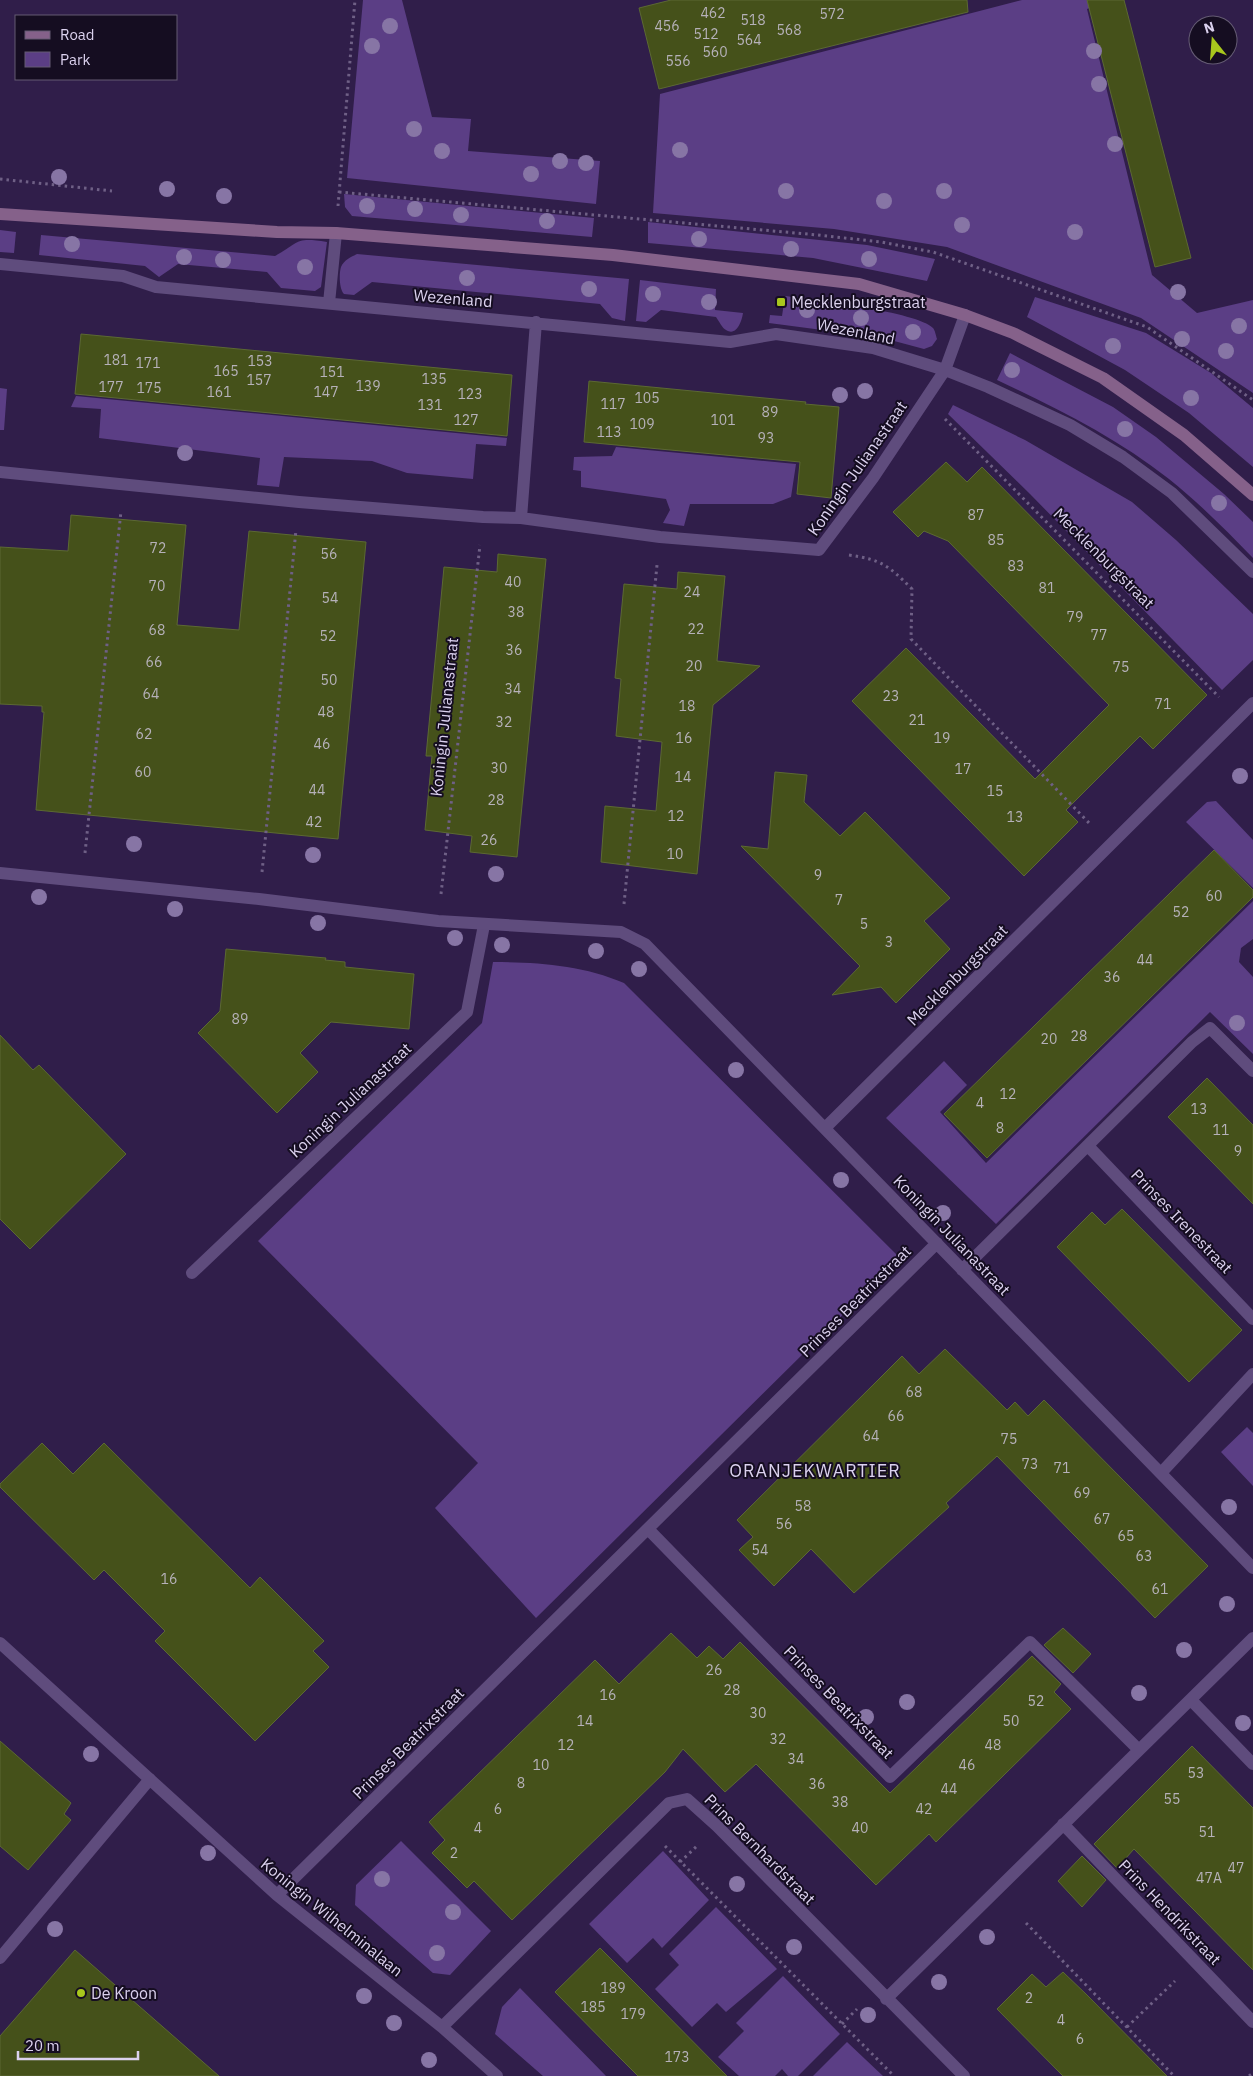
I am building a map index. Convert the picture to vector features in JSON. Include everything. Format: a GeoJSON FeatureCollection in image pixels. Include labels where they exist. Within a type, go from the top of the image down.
{"type":"FeatureCollection","features":[{"type":"Feature","properties":{"kind":"street"},"geometry":{"type":"LineString","coordinates":[[0,214],[277,232],[336,233],[613,255],[859,284],[965,315],[1030,340],[1103,378],[1184,435],[1253,494]]}},
{"type":"Feature","properties":{"kind":"street"},"geometry":{"type":"LineString","coordinates":[[328,303],[336,233]]}},
{"type":"Feature","properties":{"kind":"street","name":"Wezenland"},"geometry":{"type":"LineString","coordinates":[[0,264],[124,276],[156,287],[730,342],[776,334],[873,348],[945,370],[988,386],[1070,425],[1123,457],[1172,493],[1253,572]]}},
{"type":"Feature","properties":{"kind":"street","name":"Koningin Julianastraat"},"geometry":{"type":"LineString","coordinates":[[0,472],[299,502],[483,517],[521,518],[660,537],[819,550],[873,478],[945,370],[965,315]]}},
{"type":"Feature","properties":{"kind":"street"},"geometry":{"type":"LineString","coordinates":[[521,518],[536,322]]}},
{"type":"Feature","properties":{"kind":"street","name":"Mecklenburgstraat"},"geometry":{"type":"LineString","coordinates":[[826,1127],[1253,704]]}},
{"type":"Feature","properties":{"kind":"street","name":"Koningin Julianastraat"},"geometry":{"type":"LineString","coordinates":[[0,873],[260,899],[438,921],[621,932],[645,944],[826,1127],[962,1270],[1253,1568]]}},
{"type":"Feature","properties":{"kind":"street","name":"Koningin Julianastraat"},"geometry":{"type":"LineString","coordinates":[[192,1272],[467,1012],[484,925]]}},
{"type":"Feature","properties":{"kind":"street"},"geometry":{"type":"LineString","coordinates":[[962,1270],[1192,1042],[1210,1028],[1253,1071]]}},
{"type":"Feature","properties":{"kind":"street","name":"Prinses Irenestraat"},"geometry":{"type":"LineString","coordinates":[[1088,1146],[1253,1318]]}},
{"type":"Feature","properties":{"kind":"street","name":"Prinses Beatrixstraat"},"geometry":{"type":"LineString","coordinates":[[277,1895],[937,1243]]}},
{"type":"Feature","properties":{"kind":"street"},"geometry":{"type":"LineString","coordinates":[[1161,1472],[1253,1374]]}},
{"type":"Feature","properties":{"kind":"street","name":"Prinses Beatrixstraat"},"geometry":{"type":"LineString","coordinates":[[648,1529],[890,1777],[1030,1642],[1139,1750]]}},
{"type":"Feature","properties":{"kind":"street"},"geometry":{"type":"LineString","coordinates":[[886,1999],[1253,1638]]}},
{"type":"Feature","properties":{"kind":"street","name":"Koningin Wilhelminalaan"},"geometry":{"type":"LineString","coordinates":[[0,1643],[277,1895],[442,2027],[497,2076]]}},
{"type":"Feature","properties":{"kind":"street"},"geometry":{"type":"LineString","coordinates":[[1190,1700],[1253,1764]]}},
{"type":"Feature","properties":{"kind":"street"},"geometry":{"type":"LineString","coordinates":[[0,1958],[150,1779]]}},
{"type":"Feature","properties":{"kind":"street","name":"Prins Bernhardstraat"},"geometry":{"type":"LineString","coordinates":[[442,2027],[668,1803],[687,1799],[717,1826],[964,2076]]}},
{"type":"Feature","properties":{"kind":"street","name":"Prins Hendrikstraat"},"geometry":{"type":"LineString","coordinates":[[1063,1824],[1253,2022]]}},
{"type":"Feature","properties":{"kind":"path"},"geometry":{"type":"LineString","coordinates":[[338,208],[355,0]]}},
{"type":"Feature","properties":{"kind":"path","name":"Mecklenburgstraat"},"geometry":{"type":"LineString","coordinates":[[926,399],[1239,717]]}},
{"type":"Feature","properties":{"kind":"path"},"geometry":{"type":"LineString","coordinates":[[82,880],[124,483]]}},
{"type":"Feature","properties":{"kind":"path"},"geometry":{"type":"LineString","coordinates":[[260,899],[299,502]]}},
{"type":"Feature","properties":{"kind":"path","name":"Koningin Julianastraat"},"geometry":{"type":"LineString","coordinates":[[438,921],[483,517]]}},
{"type":"Feature","properties":{"kind":"path"},"geometry":{"type":"LineString","coordinates":[[621,932],[660,537]]}},
{"type":"Feature","properties":{"kind":"path"},"geometry":{"type":"LineString","coordinates":[[819,550],[873,559],[890,567],[912,589],[911,639],[1110,845]]}},
{"type":"Feature","properties":{"kind":"path"},"geometry":{"type":"LineString","coordinates":[[646,1825],[894,2076]]}},
{"type":"Feature","properties":{"kind":"path"},"geometry":{"type":"LineString","coordinates":[[1026,1923],[1174,2076]]}},
{"type":"Feature","properties":{"kind":"path"},"geometry":{"type":"LineString","coordinates":[[1127,2027],[1195,1962]]}},
{"type":"Feature","properties":{"kind":"path"},"geometry":{"type":"LineString","coordinates":[[1250,2076],[1253,2073]]}},
{"type":"Feature","properties":{"kind":"green space"},"geometry":{"type":"Polygon","coordinates":[[[363,0],[402,0],[432,117],[471,119],[468,151],[600,161],[596,204],[347,178],[363,0]]]}},
{"type":"Feature","properties":{"kind":"green space"},"geometry":{"type":"Polygon","coordinates":[[[1022,0],[1110,0],[1087,9],[1152,275],[1197,313],[1253,300],[1253,393],[1141,318],[947,247],[834,229],[653,213],[660,94],[1022,0]]]}},
{"type":"Feature","properties":{"kind":"green space"},"geometry":{"type":"Polygon","coordinates":[[[344,194],[594,218],[592,237],[352,216],[345,207],[344,194]]]}},
{"type":"Feature","properties":{"kind":"green space"},"geometry":{"type":"Polygon","coordinates":[[[648,222],[867,245],[935,259],[927,281],[813,258],[648,243],[648,222]]]}},
{"type":"Feature","properties":{"kind":"green space"},"geometry":{"type":"Polygon","coordinates":[[[0,230],[16,232],[14,253],[0,252],[0,230]]]}},
{"type":"Feature","properties":{"kind":"green space"},"geometry":{"type":"Polygon","coordinates":[[[41,235],[275,256],[298,242],[309,240],[327,242],[321,287],[315,291],[281,288],[267,272],[178,264],[159,277],[145,266],[39,255],[41,235]]]}},
{"type":"Feature","properties":{"kind":"green space"},"geometry":{"type":"Polygon","coordinates":[[[357,254],[629,279],[625,321],[612,318],[600,304],[372,282],[354,295],[344,294],[340,281],[341,267],[346,261],[357,254]]]}},
{"type":"Feature","properties":{"kind":"green space"},"geometry":{"type":"Polygon","coordinates":[[[640,280],[716,289],[715,310],[743,313],[740,323],[736,330],[730,332],[723,328],[716,317],[661,310],[646,322],[636,321],[640,280]]]}},
{"type":"Feature","properties":{"kind":"green space"},"geometry":{"type":"Polygon","coordinates":[[[785,296],[863,307],[907,317],[923,322],[933,328],[937,339],[932,346],[924,349],[883,338],[769,323],[770,315],[782,316],[785,296]]]}},
{"type":"Feature","properties":{"kind":"green space"},"geometry":{"type":"Polygon","coordinates":[[[1035,297],[1146,333],[1211,373],[1253,408],[1253,467],[1189,413],[1125,370],[1027,317],[1035,297]]]}},
{"type":"Feature","properties":{"kind":"green space"},"geometry":{"type":"Polygon","coordinates":[[[1010,353],[1113,407],[1156,437],[1224,494],[1253,522],[1253,558],[1202,507],[1169,479],[1129,450],[1086,425],[997,380],[1010,353]]]}},
{"type":"Feature","properties":{"kind":"green space"},"geometry":{"type":"Polygon","coordinates":[[[0,388],[7,389],[4,430],[0,430],[0,388]]]}},
{"type":"Feature","properties":{"kind":"green space"},"geometry":{"type":"Polygon","coordinates":[[[76,396],[507,438],[506,446],[476,444],[473,479],[407,473],[372,461],[284,457],[279,487],[257,485],[260,458],[99,438],[101,409],[71,407],[76,396]]]}},
{"type":"Feature","properties":{"kind":"green space"},"geometry":{"type":"Polygon","coordinates":[[[953,405],[1025,440],[1132,502],[1176,540],[1253,614],[1253,660],[1222,690],[1030,494],[948,414],[953,405]]]}},
{"type":"Feature","properties":{"kind":"green space"},"geometry":{"type":"Polygon","coordinates":[[[616,447],[796,464],[791,497],[773,504],[690,504],[684,526],[663,523],[670,510],[666,499],[581,487],[581,471],[573,470],[574,457],[612,456],[616,447]]]}},
{"type":"Feature","properties":{"kind":"green space"},"geometry":{"type":"Polygon","coordinates":[[[1216,801],[1253,840],[1253,888],[1186,822],[1207,802],[1216,801]]]}},
{"type":"Feature","properties":{"kind":"green space"},"geometry":{"type":"Polygon","coordinates":[[[1253,901],[1253,939],[1241,948],[1239,962],[1253,977],[1253,1054],[1210,1012],[996,1224],[886,1118],[944,1061],[967,1085],[940,1112],[986,1163],[1253,901]]]}},
{"type":"Feature","properties":{"kind":"green space"},"geometry":{"type":"Polygon","coordinates":[[[493,962],[576,968],[624,983],[900,1258],[536,1618],[435,1508],[478,1463],[258,1241],[482,1023],[493,962]]]}},
{"type":"Feature","properties":{"kind":"green space"},"geometry":{"type":"Polygon","coordinates":[[[1247,1427],[1253,1433],[1253,1486],[1221,1452],[1247,1427]]]}},
{"type":"Feature","properties":{"kind":"green space"},"geometry":{"type":"Polygon","coordinates":[[[401,1841],[491,1931],[450,1975],[433,1973],[355,1905],[356,1885],[401,1841]]]}},
{"type":"Feature","properties":{"kind":"green space"},"geometry":{"type":"Polygon","coordinates":[[[663,1851],[709,1900],[662,1948],[653,1938],[627,1963],[589,1924],[663,1851]]]}},
{"type":"Feature","properties":{"kind":"green space"},"geometry":{"type":"Polygon","coordinates":[[[716,1907],[777,1969],[726,2012],[717,2003],[692,2027],[655,1989],[679,1965],[669,1954],[716,1907]]]}},
{"type":"Feature","properties":{"kind":"green space"},"geometry":{"type":"Polygon","coordinates":[[[783,1976],[840,2034],[798,2076],[788,2076],[782,2069],[775,2076],[739,2076],[718,2057],[744,2031],[736,2023],[783,1976]]]}},
{"type":"Feature","properties":{"kind":"green space"},"geometry":{"type":"Polygon","coordinates":[[[520,1988],[606,2076],[543,2076],[495,2034],[502,2007],[520,1988]]]}},
{"type":"Feature","properties":{"kind":"green space"},"geometry":{"type":"Polygon","coordinates":[[[847,2042],[883,2076],[813,2076],[847,2042]]]}},
{"type":"Feature","properties":{"kind":"building"},"geometry":{"type":"Polygon","coordinates":[[[671,0],[967,0],[968,12],[659,89],[639,8],[671,0]]]}},
{"type":"Feature","properties":{"kind":"building"},"geometry":{"type":"Polygon","coordinates":[[[1087,0],[1124,0],[1191,258],[1155,267],[1087,0]]]}},
{"type":"Feature","properties":{"kind":"building"},"geometry":{"type":"Polygon","coordinates":[[[81,334],[512,375],[507,436],[75,394],[81,334]]]}},
{"type":"Feature","properties":{"kind":"building"},"geometry":{"type":"Polygon","coordinates":[[[589,381],[806,402],[805,404],[839,407],[831,498],[797,494],[800,462],[584,442],[589,381]]]}},
{"type":"Feature","properties":{"kind":"building"},"geometry":{"type":"Polygon","coordinates":[[[946,462],[967,482],[982,467],[1207,695],[1153,749],[1140,736],[1066,810],[1078,822],[1024,876],[852,701],[906,648],[1035,779],[1109,705],[948,541],[924,531],[918,537],[893,512],[946,462]]]}},
{"type":"Feature","properties":{"kind":"building"},"geometry":{"type":"Polygon","coordinates":[[[71,515],[186,525],[177,625],[239,630],[249,531],[366,542],[338,839],[36,810],[44,712],[42,712],[42,706],[0,704],[0,547],[68,551],[71,515]]]}},
{"type":"Feature","properties":{"kind":"building"},"geometry":{"type":"Polygon","coordinates":[[[498,554],[546,559],[517,857],[470,852],[472,836],[425,830],[432,756],[426,756],[444,567],[497,572],[498,554]]]}},
{"type":"Feature","properties":{"kind":"building"},"geometry":{"type":"Polygon","coordinates":[[[678,572],[725,576],[717,661],[760,666],[713,705],[697,874],[601,862],[605,806],[656,811],[662,742],[616,736],[621,679],[615,678],[624,584],[677,589],[678,572]]]}},
{"type":"Feature","properties":{"kind":"building"},"geometry":{"type":"Polygon","coordinates":[[[775,772],[807,775],[804,802],[840,836],[865,812],[950,898],[924,921],[950,949],[896,1003],[881,987],[832,995],[860,966],[741,846],[768,849],[775,772]]]}},
{"type":"Feature","properties":{"kind":"building"},"geometry":{"type":"Polygon","coordinates":[[[1214,850],[1253,890],[1253,897],[987,1158],[944,1114],[1214,850]]]}},
{"type":"Feature","properties":{"kind":"building"},"geometry":{"type":"Polygon","coordinates":[[[226,949],[326,958],[325,960],[345,962],[345,967],[414,974],[409,1029],[331,1022],[300,1053],[318,1072],[277,1113],[198,1033],[220,1011],[226,949]]]}},
{"type":"Feature","properties":{"kind":"building"},"geometry":{"type":"Polygon","coordinates":[[[0,1035],[33,1070],[39,1065],[126,1154],[30,1249],[0,1219],[0,1035]]]}},
{"type":"Feature","properties":{"kind":"building"},"geometry":{"type":"Polygon","coordinates":[[[1207,1078],[1253,1125],[1253,1204],[1168,1117],[1207,1078]]]}},
{"type":"Feature","properties":{"kind":"building"},"geometry":{"type":"Polygon","coordinates":[[[1122,1209],[1242,1330],[1189,1382],[1057,1247],[1092,1212],[1105,1225],[1122,1209]]]}},
{"type":"Feature","properties":{"kind":"building"},"geometry":{"type":"Polygon","coordinates":[[[945,1349],[1007,1410],[1015,1402],[1028,1416],[1044,1400],[1208,1566],[1155,1618],[997,1456],[946,1503],[949,1507],[854,1593],[811,1549],[774,1586],[739,1550],[753,1537],[737,1520],[902,1356],[919,1374],[945,1349]]]}},
{"type":"Feature","properties":{"kind":"building"},"geometry":{"type":"Polygon","coordinates":[[[42,1443],[73,1474],[104,1443],[250,1588],[260,1577],[324,1641],[313,1651],[329,1667],[255,1741],[155,1641],[165,1631],[104,1570],[94,1580],[0,1487],[0,1484],[42,1443]]]}},
{"type":"Feature","properties":{"kind":"building"},"geometry":{"type":"Polygon","coordinates":[[[1063,1628],[1091,1654],[1073,1673],[1044,1645],[1063,1628]]]}},
{"type":"Feature","properties":{"kind":"building"},"geometry":{"type":"Polygon","coordinates":[[[671,1633],[697,1658],[709,1646],[723,1659],[740,1642],[890,1793],[1032,1656],[1061,1684],[1054,1692],[1071,1709],[936,1842],[929,1834],[876,1885],[756,1764],[725,1792],[683,1749],[665,1772],[512,1920],[474,1881],[467,1888],[432,1853],[445,1840],[429,1822],[595,1660],[619,1684],[671,1633]]]}},
{"type":"Feature","properties":{"kind":"building"},"geometry":{"type":"Polygon","coordinates":[[[0,1741],[71,1803],[64,1814],[71,1820],[28,1870],[0,1846],[0,1741]]]}},
{"type":"Feature","properties":{"kind":"building"},"geometry":{"type":"Polygon","coordinates":[[[1192,1746],[1253,1808],[1253,1970],[1134,1849],[1117,1868],[1094,1844],[1192,1746]]]}},
{"type":"Feature","properties":{"kind":"building"},"geometry":{"type":"Polygon","coordinates":[[[1082,1856],[1106,1880],[1082,1907],[1058,1881],[1082,1856]]]}},
{"type":"Feature","properties":{"kind":"building"},"geometry":{"type":"Polygon","coordinates":[[[600,1948],[727,2076],[638,2076],[621,2059],[555,1992],[600,1948]]]}},
{"type":"Feature","properties":{"kind":"building","name":"De Kroon"},"geometry":{"type":"Polygon","coordinates":[[[75,1950],[219,2076],[0,2076],[0,2036],[75,1950]]]}},
{"type":"Feature","properties":{"kind":"building"},"geometry":{"type":"Polygon","coordinates":[[[1063,1972],[1167,2076],[1063,2076],[997,2009],[1032,1974],[1046,1987],[1063,1972]]]}},
{"type":"Feature","properties":{"kind":"place","name":"Mecklenburgstraat"},"geometry":{"type":"Point","coordinates":[781,302]}},
{"type":"Feature","properties":{"kind":"place","name":"De Kroon"},"geometry":{"type":"Point","coordinates":[81,1993]}},
{"type":"Feature","properties":{"kind":"district","name":"ORANJEKWARTIER"},"geometry":{"type":"Point","coordinates":[815,1470]}}]}
